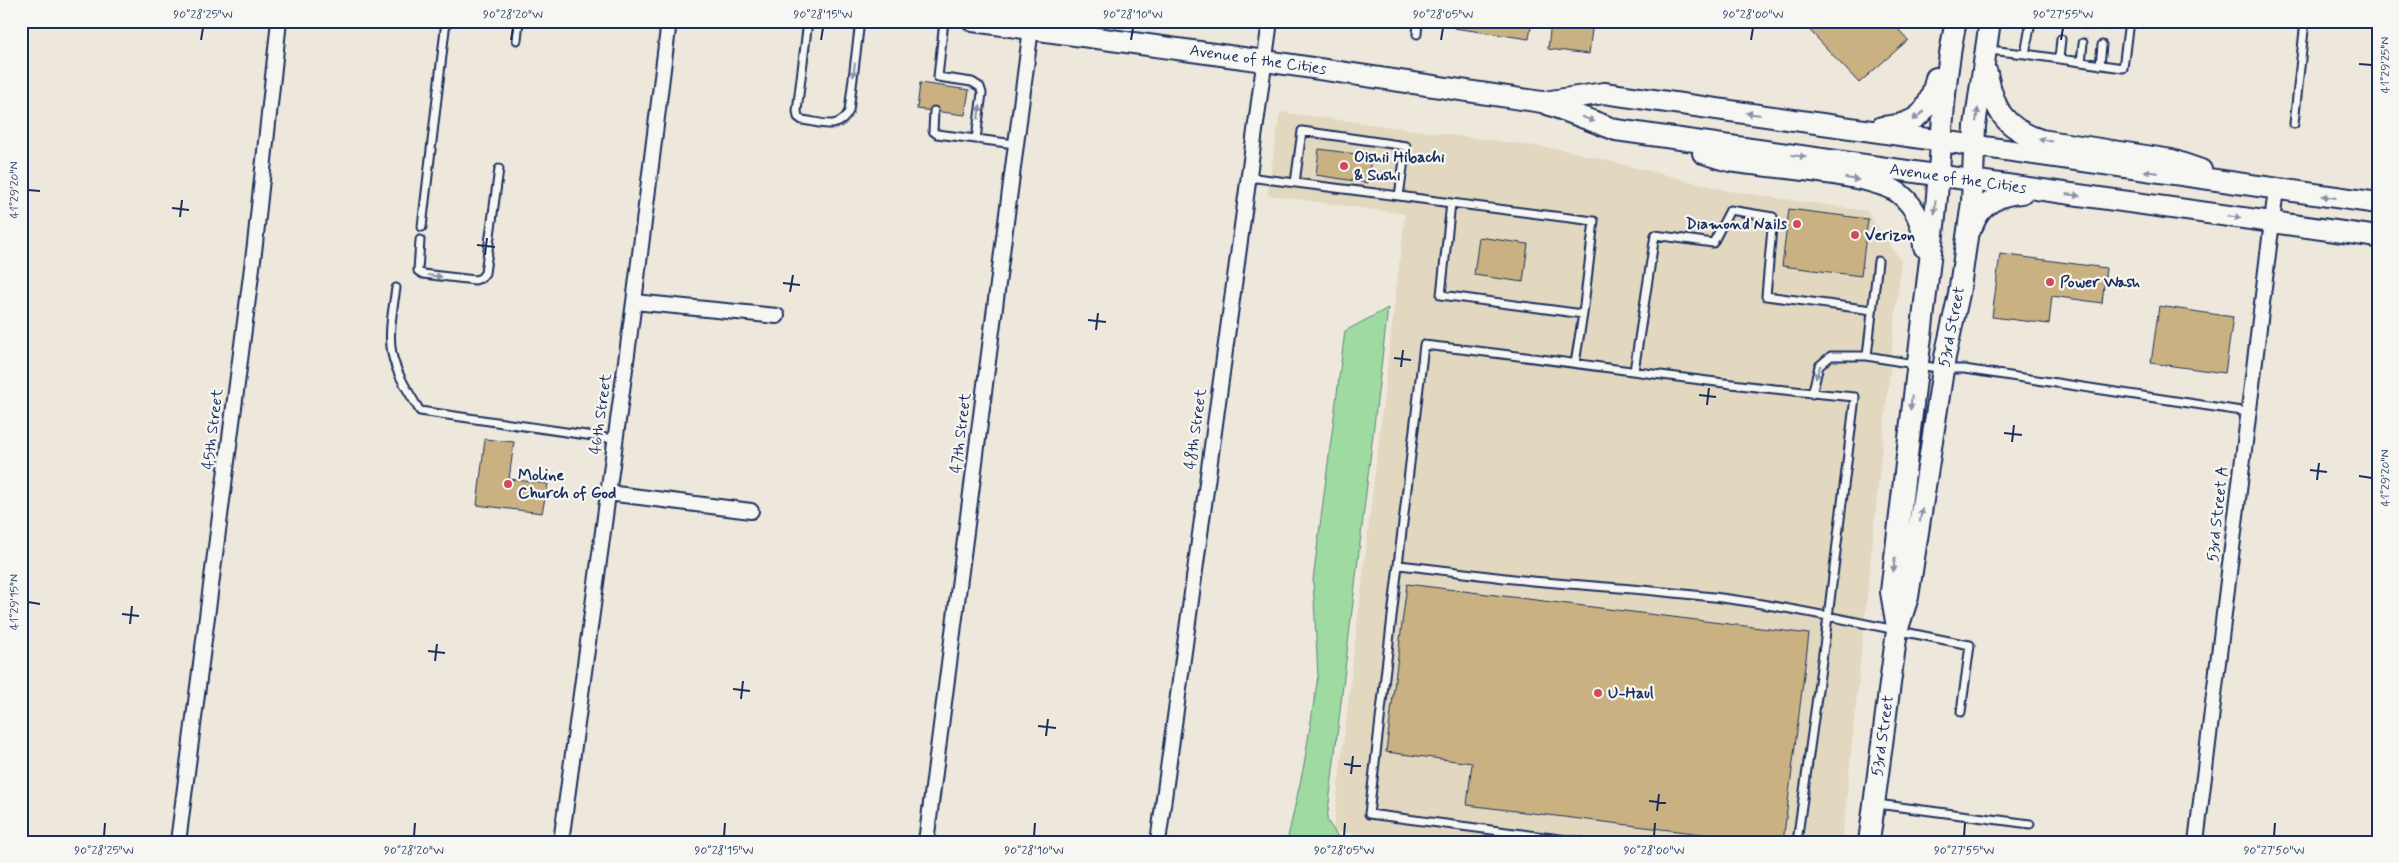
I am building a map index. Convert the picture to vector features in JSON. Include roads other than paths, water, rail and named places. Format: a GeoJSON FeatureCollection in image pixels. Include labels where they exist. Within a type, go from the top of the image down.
{"type":"FeatureCollection","features":[{"type":"Feature","properties":{"kind":"main road","name":"Avenue of the Cities"},"geometry":{"type":"LineString","coordinates":[[973,21],[1265,61],[1542,102],[1616,130],[2378,237]]}},
{"type":"Feature","properties":{"kind":"main road"},"geometry":{"type":"LineString","coordinates":[[1855,129],[1899,126],[1918,118],[1924,111],[1934,93],[1945,21]]}},
{"type":"Feature","properties":{"kind":"main road","name":"53rd Street"},"geometry":{"type":"LineString","coordinates":[[1897,631],[1891,592],[1927,278],[1940,141],[1956,21]]}},
{"type":"Feature","properties":{"kind":"main road","name":"53rd Street"},"geometry":{"type":"LineString","coordinates":[[1869,842],[1897,631],[1908,597],[1944,369],[1964,258],[1973,181],[1974,146],[1990,21]]}},
{"type":"Feature","properties":{"kind":"main road"},"geometry":{"type":"LineString","coordinates":[[1985,56],[1992,96],[2002,116],[2015,129],[2041,140],[2172,160],[2245,185]]}},
{"type":"Feature","properties":{"kind":"main road","name":"Avenue of the Cities"},"geometry":{"type":"LineString","coordinates":[[1542,102],[1604,93],[2378,203]]}},
{"type":"Feature","properties":{"kind":"main road"},"geometry":{"type":"LineString","coordinates":[[1616,130],[1736,162],[1866,181],[1890,187],[1900,193],[1917,213],[1924,236],[1927,278]]}},
{"type":"Feature","properties":{"kind":"main road"},"geometry":{"type":"LineString","coordinates":[[1964,258],[1972,225],[1983,206],[2007,194],[2048,191]]}},
{"type":"Feature","properties":{"kind":"street","name":"45th Street"},"geometry":{"type":"LineString","coordinates":[[178,842],[254,244],[280,21]]}},
{"type":"Feature","properties":{"kind":"street","name":"46th Street"},"geometry":{"type":"LineString","coordinates":[[560,842],[634,302],[669,21]]}},
{"type":"Feature","properties":{"kind":"street","name":"48th Street"},"geometry":{"type":"LineString","coordinates":[[1158,842],[1270,21]]}},
{"type":"Feature","properties":{"kind":"street","name":"47th Street"},"geometry":{"type":"LineString","coordinates":[[926,842],[1031,28]]}},
{"type":"Feature","properties":{"kind":"street","name":"53rd Street A"},"geometry":{"type":"LineString","coordinates":[[2196,842],[2276,189]]}},
{"type":"Feature","properties":{"kind":"street"},"geometry":{"type":"LineString","coordinates":[[634,302],[777,316]]}},
{"type":"Feature","properties":{"kind":"street"},"geometry":{"type":"LineString","coordinates":[[608,493],[751,511]]}},
{"type":"Feature","properties":{"kind":"lane"},"geometry":{"type":"LineString","coordinates":[[422,227],[446,21]]}},
{"type":"Feature","properties":{"kind":"lane"},"geometry":{"type":"LineString","coordinates":[[517,40],[520,21]]}},
{"type":"Feature","properties":{"kind":"lane"},"geometry":{"type":"LineString","coordinates":[[808,21],[797,111],[798,117],[802,120],[836,125],[844,120],[849,111],[860,21]]}},
{"type":"Feature","properties":{"kind":"lane"},"geometry":{"type":"LineString","coordinates":[[938,86],[944,21]]}},
{"type":"Feature","properties":{"kind":"lane"},"geometry":{"type":"LineString","coordinates":[[1416,34],[1418,21]]}},
{"type":"Feature","properties":{"kind":"lane"},"geometry":{"type":"LineString","coordinates":[[2025,54],[2031,21]]}},
{"type":"Feature","properties":{"kind":"lane"},"geometry":{"type":"LineString","coordinates":[[1985,56],[2025,54],[2123,68],[2129,21]]}},
{"type":"Feature","properties":{"kind":"lane"},"geometry":{"type":"LineString","coordinates":[[2294,124],[2305,21]]}},
{"type":"Feature","properties":{"kind":"lane"},"geometry":{"type":"LineString","coordinates":[[2059,59],[2061,39]]}},
{"type":"Feature","properties":{"kind":"lane"},"geometry":{"type":"LineString","coordinates":[[2081,62],[2083,43]]}},
{"type":"Feature","properties":{"kind":"lane"},"geometry":{"type":"LineString","coordinates":[[2100,65],[2102,45]]}},
{"type":"Feature","properties":{"kind":"lane"},"geometry":{"type":"LineString","coordinates":[[938,77],[972,82],[980,86],[982,93],[976,139]]}},
{"type":"Feature","properties":{"kind":"lane"},"geometry":{"type":"LineString","coordinates":[[934,111],[934,131],[937,134],[1015,144]]}},
{"type":"Feature","properties":{"kind":"lane"},"geometry":{"type":"LineString","coordinates":[[1294,183],[1302,131],[1406,146],[1399,196]]}},
{"type":"Feature","properties":{"kind":"lane"},"geometry":{"type":"LineString","coordinates":[[420,240],[418,271],[423,274],[475,280],[481,278],[485,273],[499,170]]}},
{"type":"Feature","properties":{"kind":"lane"},"geometry":{"type":"LineString","coordinates":[[1248,177],[1594,221],[1576,363]]}},
{"type":"Feature","properties":{"kind":"lane"},"geometry":{"type":"LineString","coordinates":[[1452,203],[1441,295],[1583,314]]}},
{"type":"Feature","properties":{"kind":"lane"},"geometry":{"type":"LineString","coordinates":[[1634,371],[1655,234],[1713,243],[1730,210],[1773,217],[1766,296],[1872,310]]}},
{"type":"Feature","properties":{"kind":"lane"},"geometry":{"type":"LineString","coordinates":[[1867,356],[1878,261]]}},
{"type":"Feature","properties":{"kind":"lane"},"geometry":{"type":"LineString","coordinates":[[396,288],[389,329],[390,350],[393,364],[420,411],[614,439]]}},
{"type":"Feature","properties":{"kind":"lane"},"geometry":{"type":"LineString","coordinates":[[1583,842],[1369,814],[1424,345],[1812,394],[1855,397],[1798,842]]}},
{"type":"Feature","properties":{"kind":"lane"},"geometry":{"type":"LineString","coordinates":[[1812,394],[1819,366],[1831,356],[1867,356],[1944,369],[1973,371],[2248,412]]}},
{"type":"Feature","properties":{"kind":"lane"},"geometry":{"type":"LineString","coordinates":[[1398,565],[1543,582],[1599,585],[1728,599],[1783,607],[1970,644],[1961,712]]}},
{"type":"Feature","properties":{"kind":"lane"},"geometry":{"type":"LineString","coordinates":[[1874,803],[2030,824]]}},
{"type":"Feature","properties":{"kind":"place","name":"Oishii Hibachi & Sushi"},"geometry":{"type":"Point","coordinates":[1344,166]}},
{"type":"Feature","properties":{"kind":"place","name":"Diamond Nails"},"geometry":{"type":"Point","coordinates":[1797,224]}},
{"type":"Feature","properties":{"kind":"place","name":"Verizon"},"geometry":{"type":"Point","coordinates":[1855,235]}},
{"type":"Feature","properties":{"kind":"place","name":"Power Wash"},"geometry":{"type":"Point","coordinates":[2050,282]}},
{"type":"Feature","properties":{"kind":"place","name":"Moline Church of God"},"geometry":{"type":"Point","coordinates":[508,484]}},
{"type":"Feature","properties":{"kind":"place","name":"U-Haul"},"geometry":{"type":"Point","coordinates":[1598,693]}}]}
